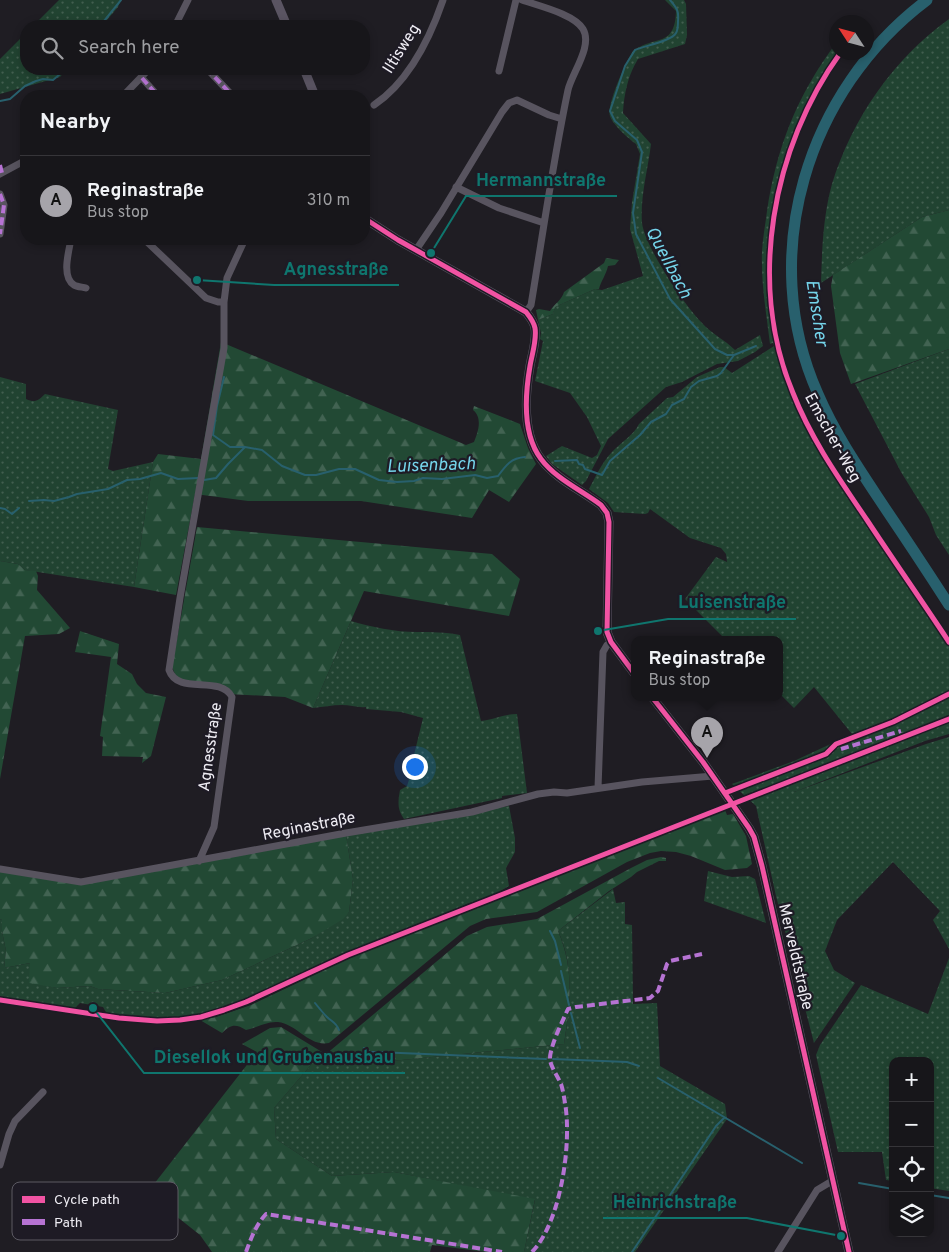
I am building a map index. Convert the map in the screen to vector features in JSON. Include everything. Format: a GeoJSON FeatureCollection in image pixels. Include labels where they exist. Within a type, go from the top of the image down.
{"type":"FeatureCollection","features":[{"type":"Feature","properties":{"kind":"main road"},"geometry":{"type":"LineString","coordinates":[[276,0],[284,20]]}},
{"type":"Feature","properties":{"kind":"main road"},"geometry":{"type":"LineString","coordinates":[[306,75],[313,90]]}},
{"type":"Feature","properties":{"kind":"main road"},"geometry":{"type":"LineString","coordinates":[[370,222],[526,312],[533,321],[535,333],[527,392],[529,429],[533,446],[548,468],[601,505],[609,517],[607,632],[611,642],[631,669]]}},
{"type":"Feature","properties":{"kind":"main road","name":"Merveldtstraße"},"geometry":{"type":"LineString","coordinates":[[655,701],[713,776],[754,837],[762,863],[849,1252]]}},
{"type":"Feature","properties":{"kind":"street"},"geometry":{"type":"LineString","coordinates":[[178,20],[188,0]]}},
{"type":"Feature","properties":{"kind":"street","name":"Iltisweg"},"geometry":{"type":"LineString","coordinates":[[374,105],[383,99],[411,65],[433,25],[443,0]]}},
{"type":"Feature","properties":{"kind":"street"},"geometry":{"type":"LineString","coordinates":[[499,71],[516,0]]}},
{"type":"Feature","properties":{"kind":"street"},"geometry":{"type":"LineString","coordinates":[[522,0],[570,17],[583,30],[586,39],[585,49],[570,84],[562,118],[531,305],[526,312]]}},
{"type":"Feature","properties":{"kind":"street"},"geometry":{"type":"LineString","coordinates":[[129,90],[144,75]]}},
{"type":"Feature","properties":{"kind":"street"},"geometry":{"type":"LineString","coordinates":[[213,75],[224,90]]}},
{"type":"Feature","properties":{"kind":"street"},"geometry":{"type":"LineString","coordinates":[[142,78],[153,90]]}},
{"type":"Feature","properties":{"kind":"street"},"geometry":{"type":"LineString","coordinates":[[416,250],[509,103],[517,100],[549,115],[562,118]]}},
{"type":"Feature","properties":{"kind":"street"},"geometry":{"type":"LineString","coordinates":[[0,174],[20,163]]}},
{"type":"Feature","properties":{"kind":"street"},"geometry":{"type":"LineString","coordinates":[[456,188],[499,208],[544,224]]}},
{"type":"Feature","properties":{"kind":"street"},"geometry":{"type":"LineString","coordinates":[[0,194],[4,205],[0,234]]}},
{"type":"Feature","properties":{"kind":"street"},"geometry":{"type":"LineString","coordinates":[[70,245],[67,260],[68,278],[75,285],[86,288]]}},
{"type":"Feature","properties":{"kind":"street"},"geometry":{"type":"LineString","coordinates":[[150,245],[206,298],[224,302]]}},
{"type":"Feature","properties":{"kind":"street","name":"Agnesstraße"},"geometry":{"type":"LineString","coordinates":[[199,861],[214,827],[232,697],[225,689],[217,686],[191,684],[174,679],[169,670],[224,348],[224,302],[227,278],[242,245]]}},
{"type":"Feature","properties":{"kind":"street"},"geometry":{"type":"LineString","coordinates":[[598,788],[603,652],[611,642]]}},
{"type":"Feature","properties":{"kind":"street","name":"Reginastraße"},"geometry":{"type":"LineString","coordinates":[[0,869],[81,882],[346,833],[472,812],[538,794],[566,793],[642,782],[713,776]]}},
{"type":"Feature","properties":{"kind":"street"},"geometry":{"type":"LineString","coordinates":[[0,1165],[15,1121],[43,1092]]}},
{"type":"Feature","properties":{"kind":"street"},"geometry":{"type":"LineString","coordinates":[[778,1252],[817,1190],[832,1181]]}},
{"type":"Feature","properties":{"kind":"green space"},"geometry":{"type":"Polygon","coordinates":[[[59,0],[121,0],[118,7],[107,20],[39,20],[59,0]]]}},
{"type":"Feature","properties":{"kind":"green space"},"geometry":{"type":"Polygon","coordinates":[[[665,0],[684,0],[686,4],[687,35],[685,44],[638,59],[629,78],[623,113],[651,144],[642,203],[642,223],[650,246],[667,276],[686,304],[706,327],[735,350],[760,335],[763,346],[738,361],[717,364],[682,382],[666,387],[608,439],[586,481],[582,485],[552,464],[546,456],[562,446],[592,458],[597,455],[601,446],[587,417],[570,393],[535,381],[543,341],[540,339],[541,333],[538,320],[553,314],[555,307],[595,289],[602,290],[643,276],[630,229],[632,202],[640,154],[636,144],[614,123],[610,116],[610,111],[617,84],[633,51],[668,36],[672,31],[676,11],[665,0]]]}},
{"type":"Feature","properties":{"kind":"green space"},"geometry":{"type":"Polygon","coordinates":[[[949,19],[949,210],[922,217],[821,283],[824,233],[829,196],[840,160],[851,136],[877,92],[893,72],[929,35],[949,19]]]}},
{"type":"Feature","properties":{"kind":"green space"},"geometry":{"type":"Polygon","coordinates":[[[20,39],[20,75],[62,75],[0,94],[0,59],[20,39]]]}},
{"type":"Feature","properties":{"kind":"green space"},"geometry":{"type":"Polygon","coordinates":[[[829,53],[829,60],[835,60],[816,90],[797,130],[783,172],[773,215],[769,258],[770,302],[776,345],[789,388],[817,446],[949,645],[949,734],[925,741],[794,792],[949,737],[949,949],[933,920],[940,911],[893,862],[837,920],[825,951],[834,970],[855,983],[814,1043],[776,896],[756,806],[732,784],[794,761],[852,734],[814,687],[794,708],[783,697],[783,636],[722,636],[685,599],[716,557],[727,562],[726,554],[721,548],[690,538],[650,509],[645,514],[614,512],[608,503],[589,489],[608,456],[667,398],[673,397],[697,377],[720,367],[724,367],[732,373],[774,346],[773,343],[770,344],[764,294],[762,274],[763,237],[771,187],[783,143],[810,82],[829,53]]]}},
{"type":"Feature","properties":{"kind":"green space"},"geometry":{"type":"Polygon","coordinates":[[[949,210],[949,349],[851,384],[840,353],[831,286],[833,275],[922,217],[949,210]]]}},
{"type":"Feature","properties":{"kind":"green space"},"geometry":{"type":"Polygon","coordinates":[[[606,258],[619,260],[615,265],[608,266],[599,289],[595,289],[555,307],[553,314],[538,320],[536,310],[550,311],[564,292],[604,263],[606,258]]]}},
{"type":"Feature","properties":{"kind":"green space"},"geometry":{"type":"Polygon","coordinates":[[[221,342],[466,445],[474,442],[478,430],[479,421],[473,410],[474,406],[520,424],[536,464],[509,502],[489,490],[472,518],[361,501],[248,501],[195,494],[176,595],[134,587],[153,462],[158,454],[201,459],[221,342]]]}},
{"type":"Feature","properties":{"kind":"green space"},"geometry":{"type":"Polygon","coordinates":[[[949,349],[949,555],[936,535],[929,517],[901,472],[855,384],[949,349]]]}},
{"type":"Feature","properties":{"kind":"green space"},"geometry":{"type":"Polygon","coordinates":[[[0,377],[26,384],[26,399],[32,401],[36,401],[45,394],[118,410],[108,469],[113,471],[153,462],[134,587],[25,570],[18,564],[0,561],[0,377]]]}},
{"type":"Feature","properties":{"kind":"green space"},"geometry":{"type":"Polygon","coordinates":[[[197,527],[492,554],[520,579],[509,616],[364,591],[313,708],[285,697],[228,694],[228,689],[178,681],[172,667],[197,527]]]}},
{"type":"Feature","properties":{"kind":"green space"},"geometry":{"type":"Polygon","coordinates":[[[0,561],[18,564],[25,570],[36,571],[38,576],[37,590],[70,628],[59,634],[25,636],[0,779],[0,561]]]}},
{"type":"Feature","properties":{"kind":"green space"},"geometry":{"type":"Polygon","coordinates":[[[351,621],[392,630],[460,635],[481,721],[517,714],[527,793],[502,796],[502,798],[404,819],[399,805],[400,790],[407,786],[416,762],[414,755],[423,718],[401,712],[366,709],[366,707],[342,705],[313,708],[351,621]]]}},
{"type":"Feature","properties":{"kind":"green space"},"geometry":{"type":"Polygon","coordinates":[[[80,631],[119,644],[117,664],[132,674],[137,684],[146,693],[166,697],[151,756],[142,763],[143,757],[102,756],[103,737],[100,736],[111,657],[75,652],[80,631]]]}},
{"type":"Feature","properties":{"kind":"green space"},"geometry":{"type":"Polygon","coordinates":[[[509,806],[515,838],[515,852],[506,868],[509,886],[492,896],[390,935],[243,1003],[197,1016],[159,1019],[107,1014],[103,1007],[80,1003],[74,1009],[0,997],[0,919],[2,920],[6,951],[4,968],[30,963],[44,985],[57,988],[90,986],[98,989],[165,993],[222,980],[312,938],[349,912],[353,879],[346,835],[509,806]]]}},
{"type":"Feature","properties":{"kind":"green space"},"geometry":{"type":"Polygon","coordinates":[[[725,810],[727,815],[733,814],[746,836],[752,864],[747,868],[725,870],[676,852],[661,851],[650,853],[627,862],[537,912],[486,919],[470,926],[329,1043],[315,1042],[291,1027],[278,1022],[246,1030],[234,1026],[222,1033],[200,1020],[216,1017],[251,1005],[360,953],[725,810]]]}},
{"type":"Feature","properties":{"kind":"green space"},"geometry":{"type":"Polygon","coordinates":[[[346,835],[353,879],[349,912],[343,919],[312,938],[222,980],[165,993],[98,989],[90,986],[57,988],[29,983],[30,963],[4,968],[6,951],[2,920],[0,919],[0,870],[81,884],[346,835]]]}},
{"type":"Feature","properties":{"kind":"green space"},"geometry":{"type":"Polygon","coordinates":[[[661,857],[666,858],[666,861],[659,861],[637,872],[609,891],[558,931],[567,960],[570,987],[564,1044],[341,1066],[325,1055],[467,936],[487,927],[537,919],[647,860],[661,857]]]}},
{"type":"Feature","properties":{"kind":"green space"},"geometry":{"type":"Polygon","coordinates":[[[708,871],[732,877],[749,876],[755,879],[766,923],[704,901],[708,871]]]}},
{"type":"Feature","properties":{"kind":"green space"},"geometry":{"type":"Polygon","coordinates":[[[613,889],[616,903],[625,902],[625,924],[632,925],[633,1004],[657,1003],[660,1066],[725,1104],[727,1119],[635,1252],[524,1252],[535,1200],[394,1172],[332,1176],[276,1139],[274,1108],[322,1052],[341,1066],[564,1044],[570,987],[567,959],[558,931],[613,889]]]}},
{"type":"Feature","properties":{"kind":"green space"},"geometry":{"type":"Polygon","coordinates":[[[949,958],[949,1191],[934,1189],[934,1057],[889,1057],[889,1180],[886,1180],[882,1152],[838,1152],[816,1055],[820,1045],[861,985],[928,1014],[949,958]]]}},
{"type":"Feature","properties":{"kind":"green space"},"geometry":{"type":"Polygon","coordinates":[[[281,1027],[322,1052],[274,1108],[276,1139],[332,1176],[394,1172],[535,1199],[524,1252],[486,1252],[432,1245],[430,1252],[212,1252],[200,1235],[178,1218],[178,1182],[156,1182],[257,1052],[242,1044],[270,1028],[281,1027]]]}},
{"type":"Feature","properties":{"kind":"waterway"},"geometry":{"type":"LineString","coordinates":[[105,20],[121,0]]}},
{"type":"Feature","properties":{"kind":"waterway","name":"Quellbach"},"geometry":{"type":"LineString","coordinates":[[670,0],[678,12],[677,32],[669,38],[635,50],[625,66],[610,111],[615,121],[637,140],[642,152],[633,213],[636,234],[670,299],[715,349],[727,355],[734,355],[756,346]]}},
{"type":"Feature","properties":{"kind":"waterway","name":"Emscher"},"geometry":{"type":"LineString","coordinates":[[927,0],[885,37],[851,80],[823,128],[804,179],[794,232],[792,286],[800,341],[825,410],[859,468],[949,605]]}},
{"type":"Feature","properties":{"kind":"waterway"},"geometry":{"type":"LineString","coordinates":[[20,90],[36,81],[43,79],[53,80],[59,75]]}},
{"type":"Feature","properties":{"kind":"waterway"},"geometry":{"type":"LineString","coordinates":[[0,101],[10,99],[20,90]]}},
{"type":"Feature","properties":{"kind":"waterway","name":"Luisenbach"},"geometry":{"type":"LineString","coordinates":[[555,461],[577,460],[585,469],[602,475],[610,461],[640,435],[651,422],[666,414],[672,405],[684,399],[691,387],[699,381],[721,373],[734,355]]}},
{"type":"Feature","properties":{"kind":"waterway"},"geometry":{"type":"LineString","coordinates":[[224,377],[213,435],[230,447],[245,447]]}},
{"type":"Feature","properties":{"kind":"waterway","name":"Luisenbach"},"geometry":{"type":"LineString","coordinates":[[204,480],[216,478],[245,447],[262,450],[282,466],[305,475],[316,475],[339,469],[355,469],[379,480],[397,482],[414,481],[423,478],[442,479],[475,475],[487,478],[498,476],[509,463],[525,457]]}},
{"type":"Feature","properties":{"kind":"waterway"},"geometry":{"type":"LineString","coordinates":[[29,501],[54,501],[77,494],[108,489],[127,480],[140,479],[161,473],[178,479],[198,478]]}},
{"type":"Feature","properties":{"kind":"waterway"},"geometry":{"type":"LineString","coordinates":[[0,508],[12,514],[19,508]]}},
{"type":"Feature","properties":{"kind":"waterway"},"geometry":{"type":"LineString","coordinates":[[550,931],[555,941],[561,965]]}},
{"type":"Feature","properties":{"kind":"waterway"},"geometry":{"type":"LineString","coordinates":[[561,971],[569,1005]]}},
{"type":"Feature","properties":{"kind":"waterway"},"geometry":{"type":"LineString","coordinates":[[315,1003],[339,1030]]}},
{"type":"Feature","properties":{"kind":"waterway"},"geometry":{"type":"LineString","coordinates":[[571,1013],[580,1048]]}},
{"type":"Feature","properties":{"kind":"waterway"},"geometry":{"type":"LineString","coordinates":[[364,1048],[370,1052],[546,1059]]}},
{"type":"Feature","properties":{"kind":"waterway"},"geometry":{"type":"LineString","coordinates":[[553,1059],[627,1062],[639,1066]]}},
{"type":"Feature","properties":{"kind":"waterway"},"geometry":{"type":"LineString","coordinates":[[658,1078],[802,1163]]}},
{"type":"Feature","properties":{"kind":"waterway"},"geometry":{"type":"LineString","coordinates":[[632,1252],[716,1126],[724,1118]]}},
{"type":"Feature","properties":{"kind":"waterway"},"geometry":{"type":"LineString","coordinates":[[859,1183],[889,1188]]}},
{"type":"Feature","properties":{"kind":"waterway"},"geometry":{"type":"LineString","coordinates":[[934,1196],[949,1198]]}},
{"type":"Feature","properties":{"kind":"marked path"},"geometry":{"type":"LineString","coordinates":[[213,75],[227,90]]}},
{"type":"Feature","properties":{"kind":"marked path"},"geometry":{"type":"LineString","coordinates":[[142,78],[153,90]]}},
{"type":"Feature","properties":{"kind":"marked path"},"geometry":{"type":"LineString","coordinates":[[0,165],[2,173]]}},
{"type":"Feature","properties":{"kind":"marked path"},"geometry":{"type":"LineString","coordinates":[[0,194],[4,205],[0,234]]}},
{"type":"Feature","properties":{"kind":"marked path"},"geometry":{"type":"LineString","coordinates":[[841,749],[901,731]]}},
{"type":"Feature","properties":{"kind":"marked path"},"geometry":{"type":"LineString","coordinates":[[532,1252],[542,1239],[550,1222],[562,1181],[567,1139],[567,1120],[563,1091],[553,1069],[550,1055],[568,1009],[650,998],[658,991],[667,964],[670,961],[702,954]]}},
{"type":"Feature","properties":{"kind":"marked path"},"geometry":{"type":"LineString","coordinates":[[246,1252],[257,1227],[266,1214],[502,1252]]}},
{"type":"Feature","properties":{"kind":"cycle path","name":"Emscher-Weg"},"geometry":{"type":"LineString","coordinates":[[836,60],[817,89],[798,130],[783,173],[774,217],[770,262],[771,307],[779,351],[800,410],[817,443],[949,642]]}},
{"type":"Feature","properties":{"kind":"cycle path"},"geometry":{"type":"LineString","coordinates":[[370,222],[398,240],[526,312],[532,320],[535,328],[535,337],[526,402],[526,414],[531,438],[541,459],[554,473],[601,505],[607,513],[609,522],[607,632],[611,642],[631,669]]}},
{"type":"Feature","properties":{"kind":"cycle path"},"geometry":{"type":"LineString","coordinates":[[725,793],[826,754],[836,744],[893,722],[949,694]]}},
{"type":"Feature","properties":{"kind":"cycle path"},"geometry":{"type":"LineString","coordinates":[[655,701],[703,762],[754,837],[849,1252]]}},
{"type":"Feature","properties":{"kind":"cycle path"},"geometry":{"type":"LineString","coordinates":[[0,1000],[119,1018],[157,1021],[201,1017],[246,1002],[348,955],[949,719]]}},
{"type":"Feature","properties":{"kind":"place","name":"Hermannstraße"},"geometry":{"type":"Point","coordinates":[431,253]}},
{"type":"Feature","properties":{"kind":"place","name":"Agnesstraße"},"geometry":{"type":"Point","coordinates":[197,280]}},
{"type":"Feature","properties":{"kind":"place","name":"Luisenstraße"},"geometry":{"type":"Point","coordinates":[598,631]}},
{"type":"Feature","properties":{"kind":"place","name":"Reginastraße"},"geometry":{"type":"Point","coordinates":[707,758]}},
{"type":"Feature","properties":{"kind":"place","name":"Diesellok und Grubenausbau"},"geometry":{"type":"Point","coordinates":[93,1008]}},
{"type":"Feature","properties":{"kind":"place","name":"Heinrichstraße"},"geometry":{"type":"Point","coordinates":[841,1236]}}]}
